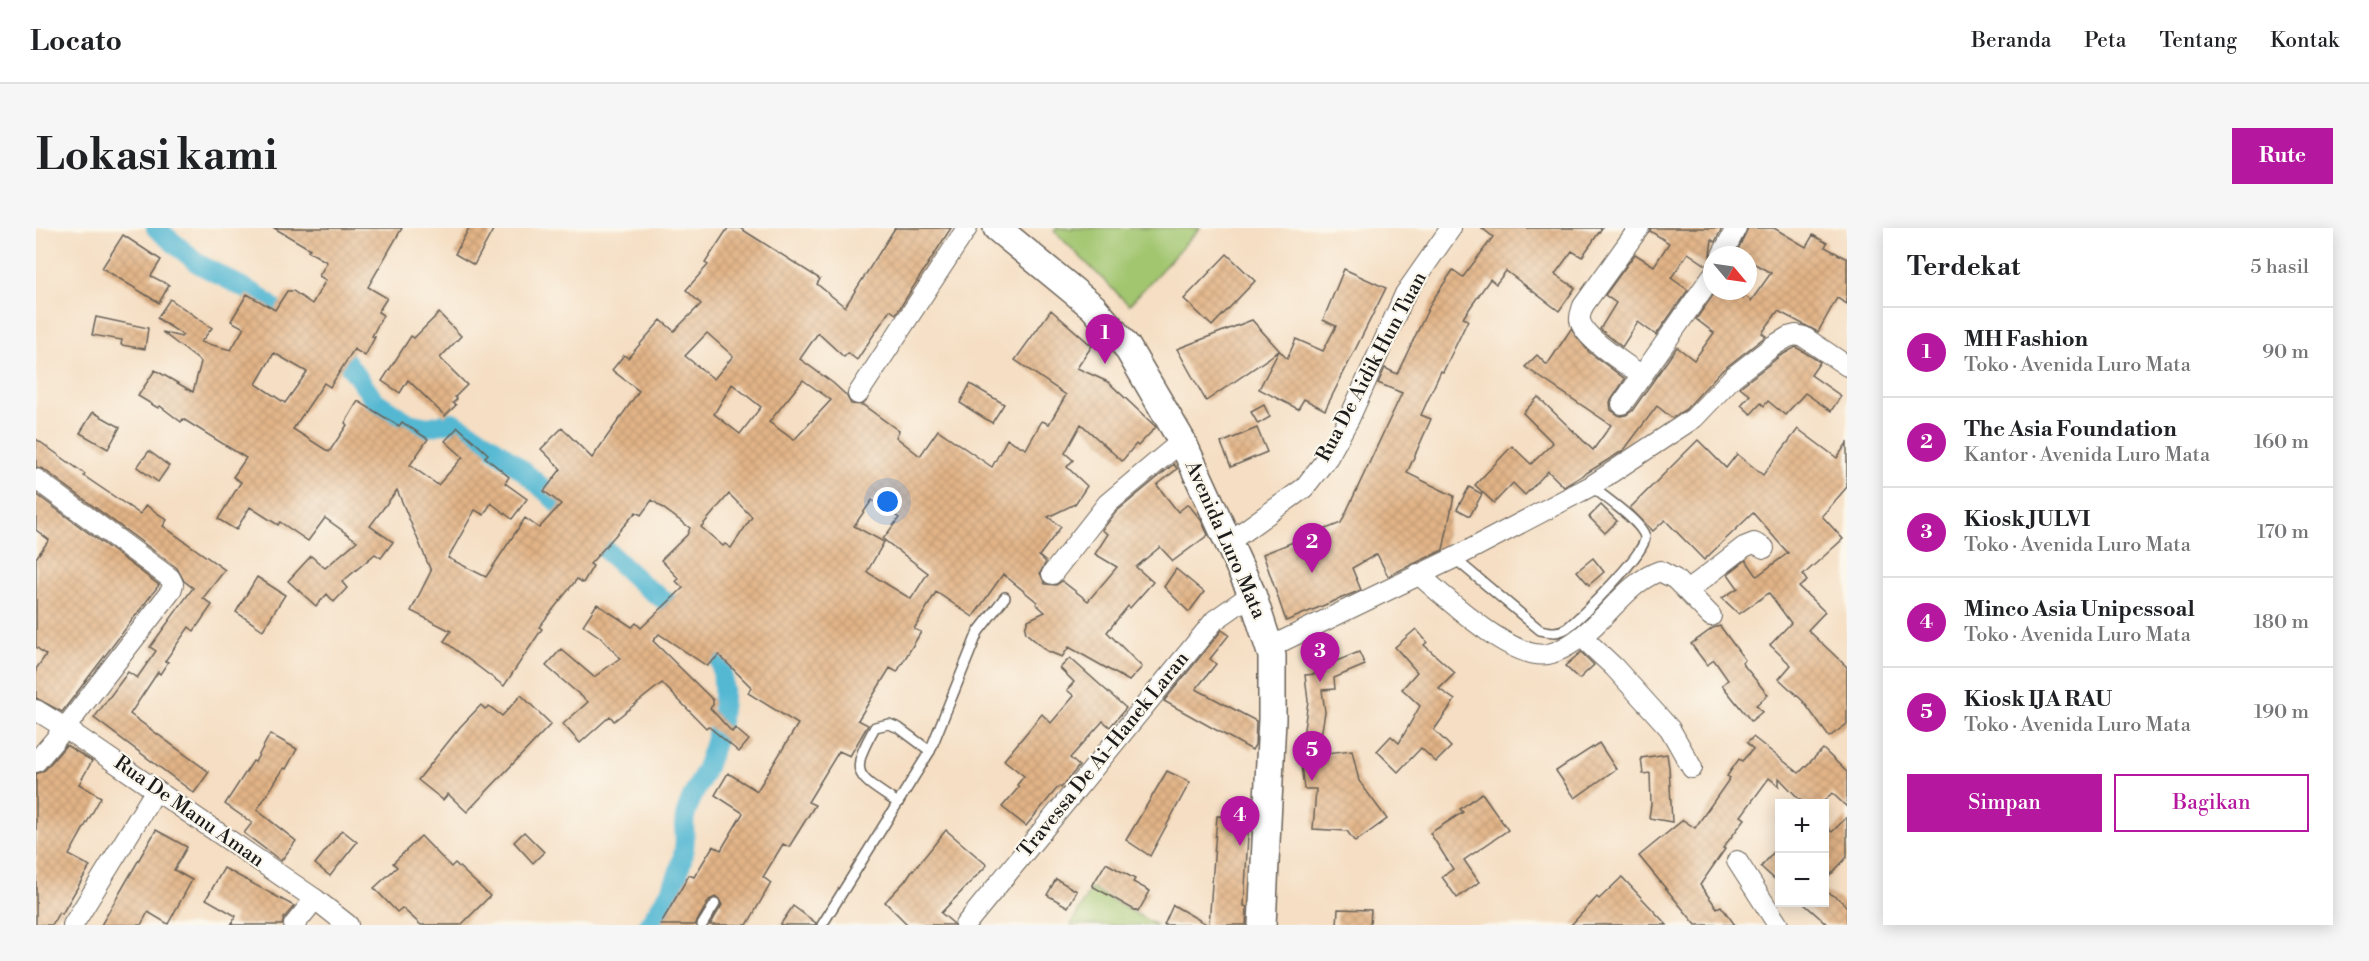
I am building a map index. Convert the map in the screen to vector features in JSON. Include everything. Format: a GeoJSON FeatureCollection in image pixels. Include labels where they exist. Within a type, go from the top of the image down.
{"type":"FeatureCollection","features":[{"type":"Feature","properties":{"kind":"main road","name":"Avenida Luro Mata"},"geometry":{"type":"LineString","coordinates":[[997,228],[1093,307],[1127,347],[1182,441],[1252,594],[1270,647],[1272,719],[1262,925]]}},
{"type":"Feature","properties":{"kind":"street"},"geometry":{"type":"LineString","coordinates":[[858,394],[967,228]]}},
{"type":"Feature","properties":{"kind":"street","name":"Rua De Aidik Hun Tuan"},"geometry":{"type":"LineString","coordinates":[[1228,542],[1304,488],[1328,457],[1349,419],[1406,294],[1451,228]]}},
{"type":"Feature","properties":{"kind":"street"},"geometry":{"type":"LineString","coordinates":[[1639,228],[1583,306],[1579,318],[1583,328],[1594,340],[1642,376]]}},
{"type":"Feature","properties":{"kind":"street"},"geometry":{"type":"LineString","coordinates":[[1727,246],[1736,228]]}},
{"type":"Feature","properties":{"kind":"street"},"geometry":{"type":"LineString","coordinates":[[1622,404],[1703,289]]}},
{"type":"Feature","properties":{"kind":"street"},"geometry":{"type":"LineString","coordinates":[[1270,647],[1454,558],[1591,486],[1694,418],[1732,377],[1788,337],[1796,335],[1804,337],[1847,366]]}},
{"type":"Feature","properties":{"kind":"street"},"geometry":{"type":"LineString","coordinates":[[1052,574],[1107,504],[1182,441]]}},
{"type":"Feature","properties":{"kind":"street"},"geometry":{"type":"LineString","coordinates":[[36,479],[170,578],[173,584],[171,591],[36,762]]}},
{"type":"Feature","properties":{"kind":"street"},"geometry":{"type":"LineString","coordinates":[[1687,591],[1743,547],[1754,543],[1764,548]]}},
{"type":"Feature","properties":{"kind":"street"},"geometry":{"type":"LineString","coordinates":[[1418,574],[1499,640],[1530,654],[1551,654],[1582,637],[1629,591],[1650,574],[1660,571],[1675,579],[1711,616]]}},
{"type":"Feature","properties":{"kind":"street","name":"Travessa De Ai-Hanek Laran"},"geometry":{"type":"LineString","coordinates":[[965,925],[1215,620],[1252,594]]}},
{"type":"Feature","properties":{"kind":"street"},"geometry":{"type":"LineString","coordinates":[[1582,637],[1614,667],[1670,729],[1692,768]]}},
{"type":"Feature","properties":{"kind":"street","name":"Rua De Manu Aman"},"geometry":{"type":"LineString","coordinates":[[36,710],[315,899],[348,925]]}},
{"type":"Feature","properties":{"kind":"street"},"geometry":{"type":"LineString","coordinates":[[73,925],[156,790]]}},
{"type":"Feature","properties":{"kind":"street"},"geometry":{"type":"LineString","coordinates":[[1737,861],[1778,925]]}},
{"type":"Feature","properties":{"kind":"street"},"geometry":{"type":"LineString","coordinates":[[294,925],[315,899]]}},
{"type":"Feature","properties":{"kind":"lane"},"geometry":{"type":"LineString","coordinates":[[1454,558],[1540,630],[1553,633],[1566,628],[1619,576],[1643,549],[1645,542],[1645,535],[1632,520],[1591,486]]}},
{"type":"Feature","properties":{"kind":"lane"},"geometry":{"type":"LineString","coordinates":[[822,925],[930,751],[978,632],[1005,597]]}},
{"type":"Feature","properties":{"kind":"lane"},"geometry":{"type":"LineString","coordinates":[[898,803],[864,780],[859,768],[860,753],[874,727],[889,724],[899,728],[930,751]]}},
{"type":"Feature","properties":{"kind":"lane"},"geometry":{"type":"LineString","coordinates":[[702,925],[715,904]]}},
{"type":"Feature","properties":{"kind":"green space"},"geometry":{"type":"Polygon","coordinates":[[[1056,228],[1200,228],[1129,305],[1054,231],[1056,228]]]}},
{"type":"Feature","properties":{"kind":"green space"},"geometry":{"type":"Polygon","coordinates":[[[1091,888],[1156,925],[1071,925],[1091,888]]]}},
{"type":"Feature","properties":{"kind":"building"},"geometry":{"type":"Polygon","coordinates":[[[274,228],[402,228],[368,287],[387,298],[378,312],[383,315],[365,356],[354,349],[330,387],[324,383],[293,429],[329,452],[347,425],[345,423],[358,401],[399,426],[402,422],[428,439],[410,465],[438,485],[463,457],[445,441],[458,427],[488,454],[485,457],[509,477],[505,483],[527,499],[512,519],[491,503],[484,515],[475,510],[448,558],[486,577],[525,518],[539,528],[561,504],[544,491],[561,469],[541,449],[562,428],[592,458],[639,391],[612,370],[624,355],[628,358],[661,320],[674,331],[701,304],[686,290],[708,265],[705,263],[728,228],[740,228],[820,279],[817,284],[845,307],[895,228],[951,228],[896,314],[890,310],[857,360],[848,353],[844,357],[818,333],[800,359],[833,383],[846,395],[851,404],[863,405],[899,431],[896,437],[920,456],[938,430],[992,467],[1007,439],[1026,449],[1042,421],[1049,424],[1066,395],[1015,360],[1051,310],[1092,346],[1077,368],[1108,382],[1156,427],[1138,446],[1136,444],[1122,461],[1081,424],[1065,453],[1073,460],[1067,467],[1087,486],[1075,504],[1048,517],[1061,527],[1039,556],[1046,562],[1040,573],[1045,584],[1056,585],[1062,581],[1088,601],[1117,567],[1095,554],[1108,534],[1102,530],[1116,512],[1174,464],[1177,469],[1157,485],[1178,512],[1188,504],[1201,520],[1208,535],[1173,561],[1160,547],[1136,567],[1153,582],[1130,608],[1128,606],[1107,632],[1142,667],[1129,681],[1069,647],[1062,657],[1047,651],[1026,633],[1025,629],[1028,620],[1045,612],[1036,604],[1037,602],[1003,574],[973,617],[936,592],[914,629],[921,632],[897,672],[890,668],[858,720],[868,725],[850,756],[839,751],[808,802],[815,805],[789,847],[783,844],[763,877],[771,883],[747,925],[710,925],[722,905],[715,897],[709,900],[695,925],[660,925],[689,875],[694,877],[713,846],[721,850],[743,813],[715,795],[728,773],[757,791],[798,724],[748,693],[751,687],[719,655],[707,666],[659,634],[653,641],[713,700],[710,708],[732,732],[735,728],[749,740],[739,752],[708,726],[706,728],[662,683],[614,721],[610,716],[580,743],[563,724],[588,702],[546,666],[561,649],[594,677],[620,658],[600,637],[583,625],[597,604],[632,627],[636,623],[641,628],[683,588],[676,581],[679,579],[661,560],[687,535],[690,528],[652,500],[641,515],[636,512],[590,564],[593,566],[583,583],[577,579],[539,627],[542,629],[504,686],[444,641],[451,631],[411,611],[431,571],[397,490],[370,526],[393,542],[381,558],[375,554],[342,582],[347,588],[334,602],[327,594],[316,606],[288,581],[311,556],[325,568],[357,541],[325,518],[308,541],[280,522],[278,525],[250,507],[236,530],[218,519],[241,482],[233,477],[246,458],[183,419],[181,422],[160,406],[158,408],[138,396],[155,370],[193,392],[201,362],[162,332],[181,337],[183,335],[157,318],[170,299],[212,328],[201,342],[231,350],[244,328],[231,321],[247,294],[275,310],[287,291],[293,291],[312,304],[326,280],[319,276],[327,262],[308,251],[310,249],[274,228]],[[707,333],[685,356],[714,379],[733,356],[707,333]],[[274,353],[256,384],[285,403],[307,372],[274,353]],[[803,380],[769,422],[794,440],[831,400],[803,380]],[[732,384],[714,414],[740,434],[761,407],[732,384]],[[729,494],[701,527],[723,546],[725,544],[731,548],[752,517],[729,494]],[[872,500],[854,526],[884,542],[867,572],[911,599],[928,573],[883,539],[899,518],[872,500]]]}},
{"type":"Feature","properties":{"kind":"building"},"geometry":{"type":"Polygon","coordinates":[[[469,228],[494,228],[474,265],[455,254],[469,228]]]}},
{"type":"Feature","properties":{"kind":"building"},"geometry":{"type":"Polygon","coordinates":[[[1482,228],[1602,228],[1582,257],[1572,251],[1555,274],[1575,288],[1559,311],[1506,271],[1496,284],[1490,279],[1463,318],[1468,320],[1421,415],[1431,419],[1407,473],[1454,496],[1443,550],[1388,576],[1377,554],[1352,568],[1361,590],[1286,621],[1263,554],[1341,523],[1402,393],[1378,383],[1385,368],[1397,374],[1432,301],[1453,270],[1463,277],[1493,237],[1482,228]]]}},
{"type":"Feature","properties":{"kind":"building"},"geometry":{"type":"Polygon","coordinates":[[[1651,228],[1722,228],[1715,242],[1712,240],[1711,246],[1703,246],[1703,263],[1688,253],[1671,278],[1688,290],[1656,335],[1638,322],[1622,347],[1600,329],[1616,303],[1605,295],[1635,254],[1654,266],[1669,243],[1650,231],[1651,228]]]}},
{"type":"Feature","properties":{"kind":"building"},"geometry":{"type":"Polygon","coordinates":[[[1748,228],[1774,228],[1806,247],[1813,235],[1827,243],[1825,247],[1847,259],[1847,304],[1837,298],[1818,332],[1778,311],[1762,333],[1766,336],[1720,372],[1686,409],[1672,418],[1657,406],[1624,450],[1564,487],[1548,471],[1525,495],[1513,483],[1494,503],[1475,485],[1512,446],[1531,464],[1553,443],[1523,413],[1538,397],[1593,450],[1611,425],[1525,367],[1537,355],[1547,365],[1571,329],[1589,352],[1625,379],[1610,402],[1611,410],[1620,416],[1626,415],[1632,411],[1677,347],[1694,360],[1714,333],[1696,319],[1710,300],[1757,300],[1757,293],[1771,273],[1757,265],[1757,246],[1740,246],[1748,228]]]}},
{"type":"Feature","properties":{"kind":"building"},"geometry":{"type":"Polygon","coordinates":[[[123,235],[161,260],[151,276],[169,285],[159,303],[102,268],[123,235]]]}},
{"type":"Feature","properties":{"kind":"building"},"geometry":{"type":"Polygon","coordinates":[[[1227,254],[1255,281],[1212,326],[1184,299],[1227,254]]]}},
{"type":"Feature","properties":{"kind":"building"},"geometry":{"type":"Polygon","coordinates":[[[1344,269],[1386,288],[1325,410],[1304,399],[1298,409],[1259,389],[1279,351],[1206,401],[1177,349],[1252,320],[1287,359],[1296,339],[1323,351],[1336,326],[1323,320],[1344,269]]]}},
{"type":"Feature","properties":{"kind":"building"},"geometry":{"type":"Polygon","coordinates":[[[439,313],[461,336],[440,358],[467,385],[455,397],[457,399],[453,403],[456,405],[445,416],[408,380],[400,393],[382,381],[411,336],[414,338],[439,313]]]}},
{"type":"Feature","properties":{"kind":"building"},"geometry":{"type":"Polygon","coordinates":[[[96,317],[148,328],[145,349],[121,345],[122,340],[92,335],[96,317]]]}},
{"type":"Feature","properties":{"kind":"building"},"geometry":{"type":"Polygon","coordinates":[[[1796,347],[1820,362],[1811,375],[1841,396],[1831,411],[1805,393],[1785,415],[1768,401],[1764,406],[1761,403],[1751,414],[1741,405],[1750,395],[1740,387],[1780,356],[1796,347]]]}},
{"type":"Feature","properties":{"kind":"building"},"geometry":{"type":"Polygon","coordinates":[[[970,384],[1004,404],[992,423],[960,403],[970,384]]]}},
{"type":"Feature","properties":{"kind":"building"},"geometry":{"type":"Polygon","coordinates":[[[1264,405],[1270,417],[1258,424],[1251,412],[1264,405]]]}},
{"type":"Feature","properties":{"kind":"building"},"geometry":{"type":"Polygon","coordinates":[[[93,412],[120,427],[108,449],[80,433],[93,412]]]}},
{"type":"Feature","properties":{"kind":"building"},"geometry":{"type":"Polygon","coordinates":[[[1257,428],[1267,452],[1231,467],[1221,443],[1257,428]]]}},
{"type":"Feature","properties":{"kind":"building"},"geometry":{"type":"Polygon","coordinates":[[[1798,429],[1837,458],[1847,443],[1847,487],[1822,516],[1843,539],[1803,575],[1807,581],[1799,587],[1825,612],[1808,630],[1847,667],[1847,724],[1829,737],[1803,701],[1779,679],[1791,665],[1770,645],[1791,623],[1769,593],[1739,614],[1722,598],[1738,588],[1728,574],[1746,560],[1757,576],[1788,553],[1753,513],[1704,560],[1665,520],[1653,531],[1630,508],[1698,440],[1726,468],[1737,454],[1763,475],[1798,429]]]}},
{"type":"Feature","properties":{"kind":"building"},"geometry":{"type":"Polygon","coordinates":[[[36,439],[85,474],[84,476],[140,514],[146,505],[167,520],[163,526],[225,570],[203,598],[212,605],[194,631],[189,627],[165,661],[168,662],[160,674],[158,672],[130,714],[209,772],[194,793],[94,718],[128,672],[137,678],[156,651],[150,647],[193,588],[184,581],[177,568],[43,469],[36,467],[36,439]]]}},
{"type":"Feature","properties":{"kind":"building"},"geometry":{"type":"Polygon","coordinates":[[[149,451],[169,466],[158,482],[137,467],[149,451]]]}},
{"type":"Feature","properties":{"kind":"building"},"geometry":{"type":"Polygon","coordinates":[[[1469,487],[1482,494],[1470,516],[1457,509],[1469,487]]]}},
{"type":"Feature","properties":{"kind":"building"},"geometry":{"type":"Polygon","coordinates":[[[36,494],[159,585],[62,712],[36,698],[36,669],[46,655],[36,647],[36,558],[49,540],[36,530],[36,494]]]}},
{"type":"Feature","properties":{"kind":"building"},"geometry":{"type":"Polygon","coordinates":[[[1601,505],[1617,521],[1605,533],[1589,517],[1601,505]]]}},
{"type":"Feature","properties":{"kind":"building"},"geometry":{"type":"Polygon","coordinates":[[[1593,558],[1604,572],[1589,585],[1577,571],[1593,558]]]}},
{"type":"Feature","properties":{"kind":"building"},"geometry":{"type":"Polygon","coordinates":[[[1176,569],[1204,592],[1189,612],[1164,587],[1176,569]]]}},
{"type":"Feature","properties":{"kind":"building"},"geometry":{"type":"Polygon","coordinates":[[[257,577],[285,595],[263,630],[236,612],[257,577]]]}},
{"type":"Feature","properties":{"kind":"building"},"geometry":{"type":"Polygon","coordinates":[[[1720,626],[1745,660],[1742,663],[1768,695],[1756,705],[1762,712],[1751,721],[1722,685],[1728,680],[1714,660],[1707,665],[1691,644],[1713,628],[1720,626]]]}},
{"type":"Feature","properties":{"kind":"building"},"geometry":{"type":"Polygon","coordinates":[[[1416,629],[1427,642],[1424,645],[1455,673],[1439,689],[1455,700],[1434,730],[1451,747],[1436,762],[1421,748],[1398,772],[1377,751],[1391,736],[1399,743],[1420,706],[1402,689],[1417,672],[1395,647],[1416,629]]]}},
{"type":"Feature","properties":{"kind":"building"},"geometry":{"type":"Polygon","coordinates":[[[1222,630],[1229,635],[1210,659],[1216,664],[1196,689],[1256,721],[1255,745],[1252,750],[1164,701],[1222,630]]]}},
{"type":"Feature","properties":{"kind":"building"},"geometry":{"type":"Polygon","coordinates":[[[1359,652],[1365,665],[1334,678],[1335,689],[1322,690],[1325,712],[1318,754],[1352,750],[1359,781],[1387,819],[1355,842],[1347,831],[1313,829],[1316,789],[1304,789],[1300,757],[1308,701],[1305,675],[1317,674],[1315,657],[1331,655],[1332,663],[1359,652]]]}},
{"type":"Feature","properties":{"kind":"building"},"geometry":{"type":"Polygon","coordinates":[[[1581,652],[1594,665],[1579,679],[1565,666],[1581,652]]]}},
{"type":"Feature","properties":{"kind":"building"},"geometry":{"type":"Polygon","coordinates":[[[1070,658],[1126,708],[1110,727],[1103,721],[1070,758],[1079,766],[1026,826],[1002,807],[1019,787],[1017,785],[1024,776],[1004,760],[1042,714],[1051,723],[1074,696],[1067,690],[1074,682],[1060,668],[1070,658]]]}},
{"type":"Feature","properties":{"kind":"building"},"geometry":{"type":"Polygon","coordinates":[[[521,695],[551,724],[467,812],[448,794],[443,800],[418,780],[460,727],[481,705],[485,709],[489,706],[502,716],[521,695]]]}},
{"type":"Feature","properties":{"kind":"building"},"geometry":{"type":"Polygon","coordinates":[[[270,734],[297,749],[257,810],[296,841],[281,861],[244,833],[252,823],[225,804],[253,761],[255,762],[270,734]]]}},
{"type":"Feature","properties":{"kind":"building"},"geometry":{"type":"Polygon","coordinates":[[[1753,737],[1799,773],[1823,749],[1847,772],[1847,807],[1832,793],[1826,799],[1799,799],[1779,778],[1779,786],[1769,778],[1741,816],[1745,819],[1723,848],[1725,849],[1700,885],[1717,908],[1721,906],[1735,925],[1696,925],[1639,856],[1683,820],[1695,828],[1730,778],[1727,776],[1739,759],[1742,761],[1753,749],[1747,743],[1753,737]]]}},
{"type":"Feature","properties":{"kind":"building"},"geometry":{"type":"Polygon","coordinates":[[[1599,743],[1616,769],[1575,798],[1556,771],[1599,743]]]}},
{"type":"Feature","properties":{"kind":"building"},"geometry":{"type":"Polygon","coordinates":[[[66,745],[92,761],[79,784],[101,797],[69,855],[90,866],[62,914],[59,912],[52,925],[36,925],[36,774],[45,770],[66,745]]]}},
{"type":"Feature","properties":{"kind":"building"},"geometry":{"type":"Polygon","coordinates":[[[1667,754],[1672,822],[1649,818],[1650,773],[1643,774],[1641,758],[1667,754]]]}},
{"type":"Feature","properties":{"kind":"building"},"geometry":{"type":"Polygon","coordinates":[[[1167,771],[1190,782],[1150,856],[1126,840],[1167,771]]]}},
{"type":"Feature","properties":{"kind":"building"},"geometry":{"type":"Polygon","coordinates":[[[1482,793],[1508,830],[1464,860],[1479,882],[1457,898],[1442,877],[1453,869],[1430,833],[1463,812],[1460,809],[1482,793]]]}},
{"type":"Feature","properties":{"kind":"building"},"geometry":{"type":"Polygon","coordinates":[[[1217,816],[1249,817],[1244,906],[1247,907],[1246,925],[1209,925],[1217,816]]]}},
{"type":"Feature","properties":{"kind":"building"},"geometry":{"type":"Polygon","coordinates":[[[1847,817],[1847,857],[1829,877],[1829,829],[1832,832],[1847,817]]]}},
{"type":"Feature","properties":{"kind":"building"},"geometry":{"type":"Polygon","coordinates":[[[156,830],[187,847],[174,870],[192,880],[168,924],[148,912],[141,925],[101,925],[156,830]]]}},
{"type":"Feature","properties":{"kind":"building"},"geometry":{"type":"Polygon","coordinates":[[[342,830],[357,842],[330,876],[315,864],[342,830]]]}},
{"type":"Feature","properties":{"kind":"building"},"geometry":{"type":"Polygon","coordinates":[[[946,830],[987,865],[941,913],[953,925],[908,925],[885,902],[946,830]]]}},
{"type":"Feature","properties":{"kind":"building"},"geometry":{"type":"Polygon","coordinates":[[[524,832],[544,852],[533,863],[514,842],[524,832]]]}},
{"type":"Feature","properties":{"kind":"building"},"geometry":{"type":"Polygon","coordinates":[[[421,836],[451,867],[455,863],[490,896],[461,925],[421,925],[402,908],[397,912],[374,888],[397,867],[393,863],[421,836]]]}},
{"type":"Feature","properties":{"kind":"building"},"geometry":{"type":"Polygon","coordinates":[[[1775,851],[1775,879],[1761,867],[1775,851]]]}},
{"type":"Feature","properties":{"kind":"building"},"geometry":{"type":"Polygon","coordinates":[[[1106,863],[1135,879],[1133,882],[1150,891],[1138,912],[1092,886],[1106,863]]]}},
{"type":"Feature","properties":{"kind":"building"},"geometry":{"type":"Polygon","coordinates":[[[224,868],[294,906],[284,918],[282,925],[231,925],[236,916],[206,899],[224,868]]]}},
{"type":"Feature","properties":{"kind":"building"},"geometry":{"type":"Polygon","coordinates":[[[1622,877],[1667,925],[1571,925],[1597,897],[1599,899],[1622,877]]]}},
{"type":"Feature","properties":{"kind":"building"},"geometry":{"type":"Polygon","coordinates":[[[1056,879],[1077,891],[1068,907],[1047,895],[1056,879]]]}},
{"type":"Feature","properties":{"kind":"building"},"geometry":{"type":"Polygon","coordinates":[[[1829,894],[1838,898],[1847,907],[1847,925],[1828,925],[1808,907],[1829,907],[1829,894]]]}},
{"type":"Feature","properties":{"kind":"building"},"geometry":{"type":"Polygon","coordinates":[[[1173,905],[1208,925],[1164,925],[1173,905]]]}},
{"type":"Feature","properties":{"kind":"building"},"geometry":{"type":"Polygon","coordinates":[[[793,906],[816,923],[815,925],[780,925],[793,906]]]}},
{"type":"Feature","properties":{"kind":"building"},"geometry":{"type":"Polygon","coordinates":[[[1338,909],[1371,910],[1370,925],[1337,925],[1338,909]]]}},
{"type":"Feature","properties":{"kind":"waterway"},"geometry":{"type":"LineString","coordinates":[[156,228],[199,264],[257,295],[297,324]]}},
{"type":"Feature","properties":{"kind":"waterway"},"geometry":{"type":"LineString","coordinates":[[326,344],[346,361],[375,401],[409,423],[428,427],[452,422],[504,456],[528,475],[641,583],[691,618],[714,643],[723,676],[719,727],[709,760],[686,812],[685,844],[676,880],[648,925]]}},
{"type":"Feature","properties":{"kind":"place","name":"MH Fashion"},"geometry":{"type":"Point","coordinates":[1105,364]}},
{"type":"Feature","properties":{"kind":"place","name":"The Asia Foundation"},"geometry":{"type":"Point","coordinates":[1312,573]}},
{"type":"Feature","properties":{"kind":"place","name":"Kiosk JULVI"},"geometry":{"type":"Point","coordinates":[1320,682]}},
{"type":"Feature","properties":{"kind":"place","name":"Kiosk IJA RAU"},"geometry":{"type":"Point","coordinates":[1312,781]}},
{"type":"Feature","properties":{"kind":"place","name":"Minco Asia Unipessoal"},"geometry":{"type":"Point","coordinates":[1240,846]}}]}
